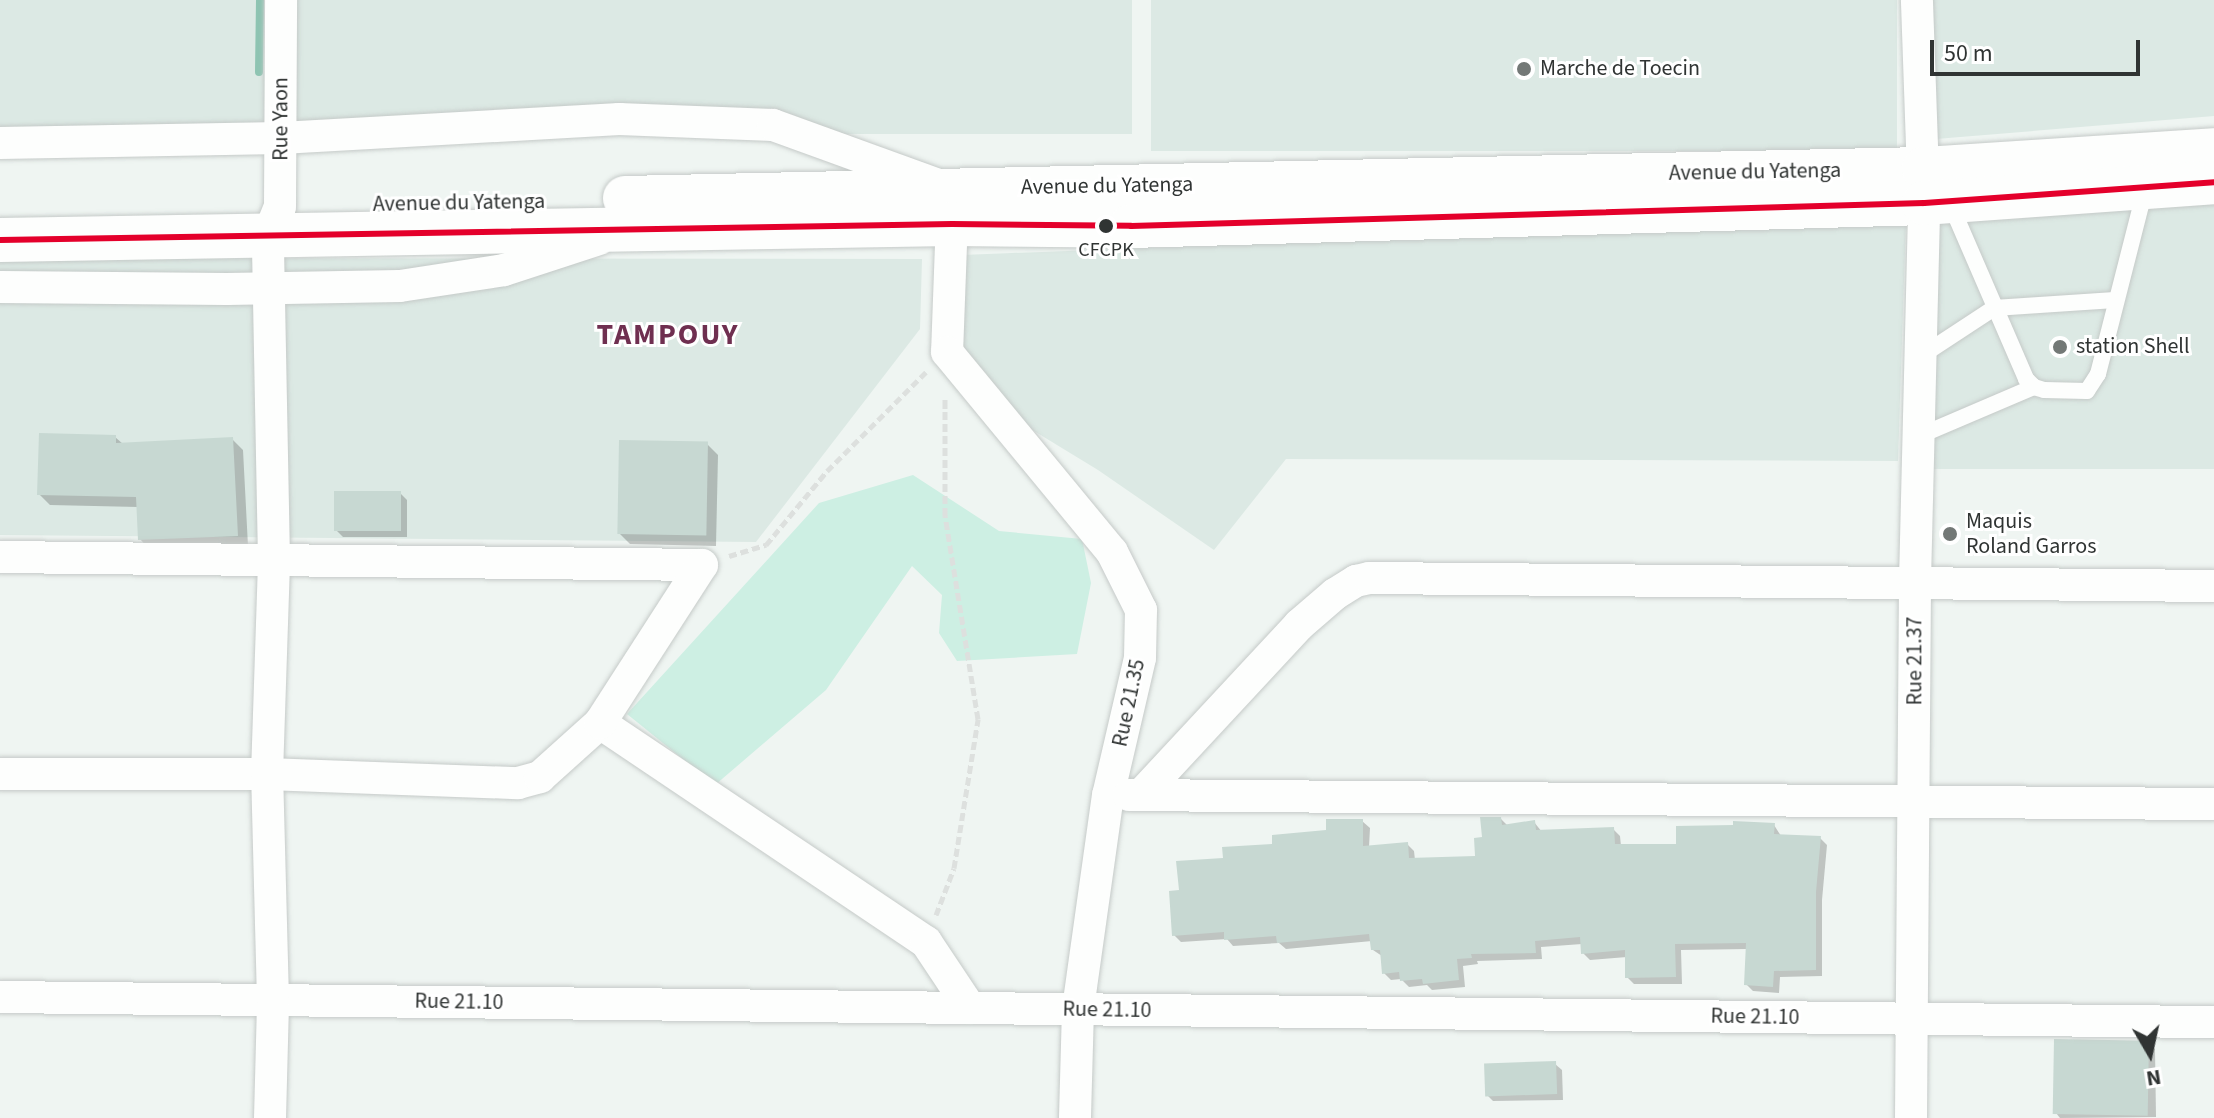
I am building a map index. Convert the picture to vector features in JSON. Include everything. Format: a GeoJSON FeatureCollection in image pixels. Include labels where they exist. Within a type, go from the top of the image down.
{"type":"FeatureCollection","features":[{"type":"Feature","properties":{"kind":"main road","name":"Avenue du Yatenga"},"geometry":{"type":"LineString","coordinates":[[1933,191],[2214,150]]}},
{"type":"Feature","properties":{"kind":"main road","name":"Avenue du Yatenga"},"geometry":{"type":"LineString","coordinates":[[0,240],[274,221],[952,207],[1131,226],[1933,191],[2146,187],[2214,182]]}},
{"type":"Feature","properties":{"kind":"main road","name":"Avenue du Yatenga"},"geometry":{"type":"LineString","coordinates":[[0,211],[274,221],[633,228],[952,207]]}},
{"type":"Feature","properties":{"kind":"street","name":"Rue Yaon"},"geometry":{"type":"LineString","coordinates":[[270,1118],[273,1000],[267,774],[274,560],[269,289],[281,138],[281,0]]}},
{"type":"Feature","properties":{"kind":"street","name":"Rue 21.37"},"geometry":{"type":"LineString","coordinates":[[1911,1118],[1915,581],[1921,356],[1933,191],[1917,0]]}},
{"type":"Feature","properties":{"kind":"street"},"geometry":{"type":"LineString","coordinates":[[0,143],[281,138],[619,119],[773,125],[952,207],[947,352]]}},
{"type":"Feature","properties":{"kind":"street"},"geometry":{"type":"LineString","coordinates":[[0,287],[269,289],[400,286],[504,270],[633,228]]}},
{"type":"Feature","properties":{"kind":"street","name":"Rue 21.35"},"geometry":{"type":"LineString","coordinates":[[947,352],[1112,552],[1141,610],[1140,658],[1108,795],[1078,1009],[1075,1118]]}},
{"type":"Feature","properties":{"kind":"street"},"geometry":{"type":"LineString","coordinates":[[0,557],[702,565]]}},
{"type":"Feature","properties":{"kind":"street"},"geometry":{"type":"LineString","coordinates":[[0,774],[267,774],[518,783],[540,777],[600,723],[702,565]]}},
{"type":"Feature","properties":{"kind":"street"},"geometry":{"type":"LineString","coordinates":[[1142,794],[1299,625],[1356,581],[1385,578],[1915,581],[2214,586]]}},
{"type":"Feature","properties":{"kind":"street"},"geometry":{"type":"LineString","coordinates":[[600,723],[926,942],[970,1008]]}},
{"type":"Feature","properties":{"kind":"street"},"geometry":{"type":"LineString","coordinates":[[1108,795],[2214,804]]}},
{"type":"Feature","properties":{"kind":"street","name":"Rue 21.10"},"geometry":{"type":"LineString","coordinates":[[0,997],[2214,1022]]}},
{"type":"Feature","properties":{"kind":"lane"},"geometry":{"type":"LineString","coordinates":[[1919,436],[2034,387],[2087,391],[2093,386],[2146,187]]}},
{"type":"Feature","properties":{"kind":"lane"},"geometry":{"type":"LineString","coordinates":[[1933,191],[1994,308],[2026,379],[2034,387]]}},
{"type":"Feature","properties":{"kind":"lane"},"geometry":{"type":"LineString","coordinates":[[1921,356],[1994,308],[2115,300]]}},
{"type":"Feature","properties":{"kind":"path"},"geometry":{"type":"LineString","coordinates":[[702,565],[766,545],[827,471],[947,352]]}},
{"type":"Feature","properties":{"kind":"path"},"geometry":{"type":"LineString","coordinates":[[926,942],[954,868],[978,719],[945,516],[943,436],[947,352]]}},
{"type":"Feature","properties":{"kind":"shaded area"},"geometry":{"type":"Polygon","coordinates":[[[0,0],[1132,0],[1132,134],[0,134],[0,0]]]}},
{"type":"Feature","properties":{"kind":"shaded area","name":"Marche de Toecin"},"geometry":{"type":"Polygon","coordinates":[[[1151,0],[1897,0],[1897,151],[1151,151],[1151,0]]]}},
{"type":"Feature","properties":{"kind":"shaded area"},"geometry":{"type":"Polygon","coordinates":[[[1926,0],[2214,0],[2214,116],[1936,139],[1926,0]]]}},
{"type":"Feature","properties":{"kind":"shaded area"},"geometry":{"type":"Polygon","coordinates":[[[1933,191],[2214,191],[2214,469],[1933,469],[1933,191]]]}},
{"type":"Feature","properties":{"kind":"shaded area"},"geometry":{"type":"Polygon","coordinates":[[[1906,219],[1898,461],[1286,459],[1214,550],[1098,470],[998,409],[954,350],[962,255],[1906,219]]]}},
{"type":"Feature","properties":{"kind":"shaded area"},"geometry":{"type":"Polygon","coordinates":[[[0,258],[922,259],[920,329],[756,542],[0,535],[0,258]]]}},
{"type":"Feature","properties":{"kind":"green space"},"geometry":{"type":"Polygon","coordinates":[[[913,475],[999,531],[1082,539],[1091,583],[1077,654],[957,661],[939,633],[942,595],[912,566],[826,690],[715,785],[627,714],[819,503],[913,475]]]}},
{"type":"Feature","properties":{"kind":"building"},"geometry":{"type":"Polygon","coordinates":[[[39,433],[116,435],[116,443],[233,437],[238,536],[138,540],[136,497],[37,495],[39,433]]]}},
{"type":"Feature","properties":{"kind":"building"},"geometry":{"type":"Polygon","coordinates":[[[619,440],[708,442],[706,536],[617,534],[619,440]]]}},
{"type":"Feature","properties":{"kind":"building"},"geometry":{"type":"Polygon","coordinates":[[[334,491],[401,491],[401,531],[334,531],[334,491]]]}},
{"type":"Feature","properties":{"kind":"building"},"geometry":{"type":"Polygon","coordinates":[[[1480,817],[1501,817],[1502,825],[1535,820],[1536,830],[1614,827],[1615,844],[1676,844],[1676,826],[1733,825],[1733,821],[1775,823],[1774,834],[1821,836],[1816,892],[1816,970],[1774,971],[1773,987],[1744,985],[1746,943],[1675,944],[1676,977],[1625,978],[1625,950],[1581,954],[1580,937],[1535,941],[1536,953],[1471,954],[1472,958],[1457,959],[1459,980],[1423,984],[1422,979],[1400,981],[1399,972],[1382,974],[1380,950],[1371,950],[1369,934],[1277,943],[1276,936],[1224,940],[1224,932],[1172,936],[1169,891],[1179,890],[1176,861],[1223,858],[1222,847],[1272,844],[1272,835],[1326,830],[1326,819],[1363,819],[1363,846],[1408,842],[1409,858],[1475,856],[1474,838],[1482,837],[1480,817]]]}},
{"type":"Feature","properties":{"kind":"building"},"geometry":{"type":"Polygon","coordinates":[[[2054,1039],[2149,1041],[2148,1116],[2053,1114],[2054,1039]]]}},
{"type":"Feature","properties":{"kind":"building"},"geometry":{"type":"Polygon","coordinates":[[[1556,1061],[1557,1094],[1485,1096],[1484,1064],[1556,1061]]]}},
{"type":"Feature","properties":{"kind":"waterway"},"geometry":{"type":"LineString","coordinates":[[259,72],[260,0]]}},
{"type":"Feature","properties":{"kind":"transit line"},"geometry":{"type":"LineString","coordinates":[[0,240],[952,224],[1131,226],[1924,203],[2214,182]]}},
{"type":"Feature","properties":{"kind":"place","name":"Marche de Toecin"},"geometry":{"type":"Point","coordinates":[1524,69]}},
{"type":"Feature","properties":{"kind":"place","name":"CFCPK"},"geometry":{"type":"Point","coordinates":[1106,226]}},
{"type":"Feature","properties":{"kind":"place","name":"station Shell"},"geometry":{"type":"Point","coordinates":[2060,347]}},
{"type":"Feature","properties":{"kind":"place","name":"Maquis Roland Garros"},"geometry":{"type":"Point","coordinates":[1950,534]}},
{"type":"Feature","properties":{"kind":"district","name":"TAMPOUY"},"geometry":{"type":"Point","coordinates":[668,335]}}]}
